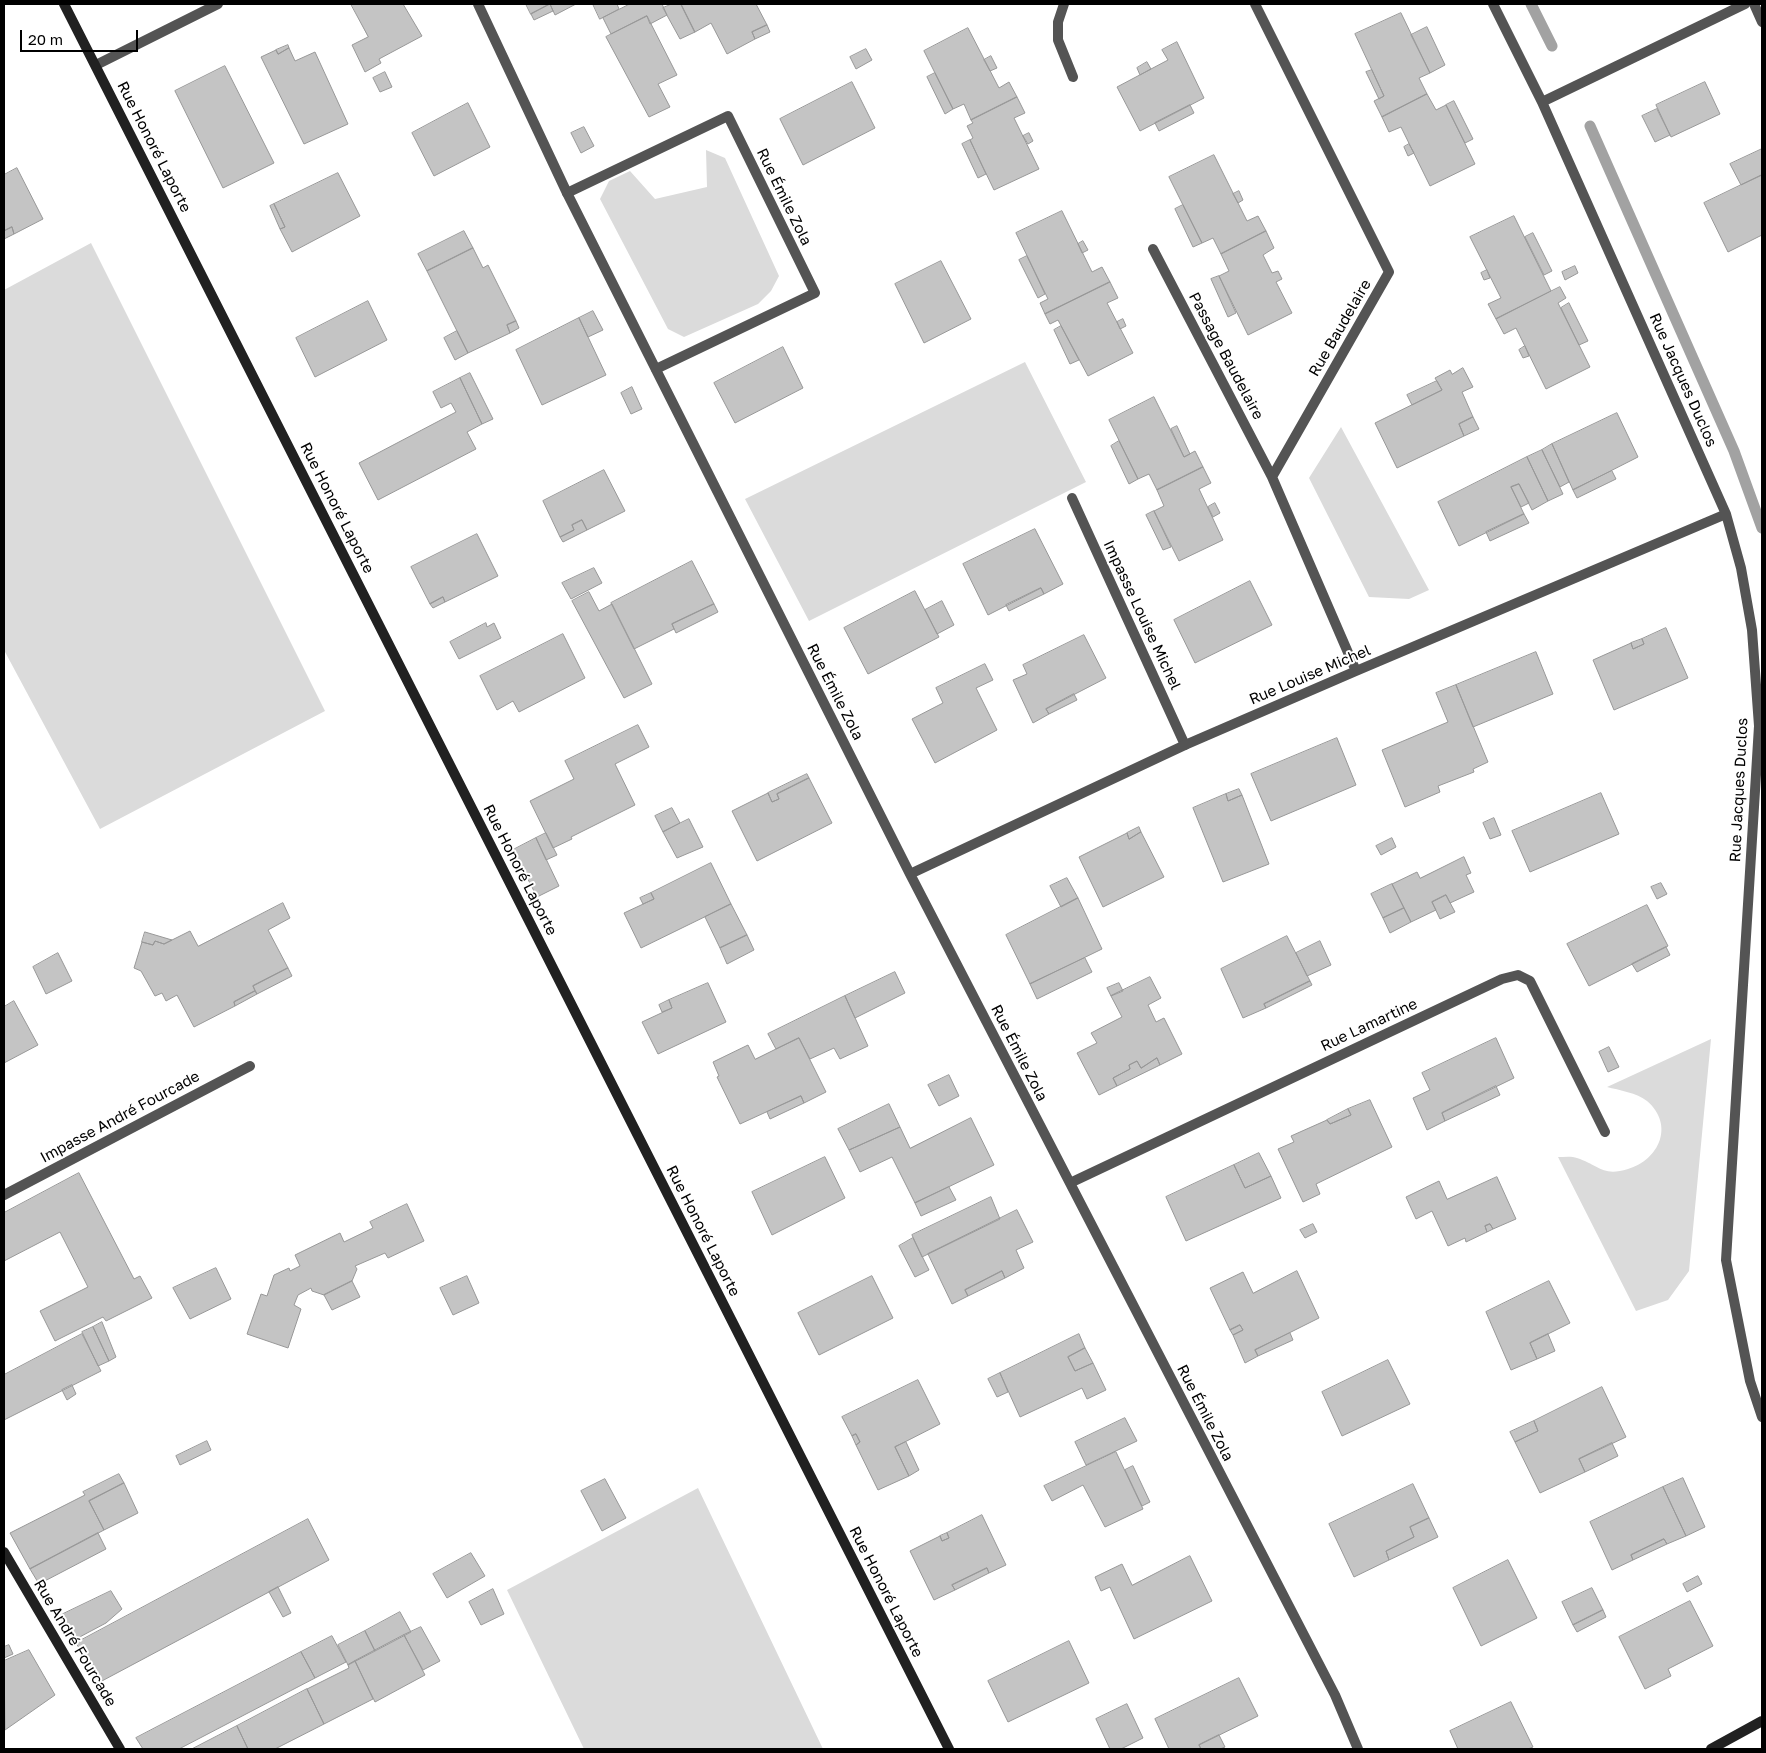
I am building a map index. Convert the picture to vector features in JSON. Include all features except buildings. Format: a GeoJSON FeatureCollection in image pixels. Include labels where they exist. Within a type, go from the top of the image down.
{"type":"FeatureCollection","features":[{"type":"Feature","properties":{"kind":"street","name":"Rue Honoré Laporte"},"geometry":{"type":"LineString","coordinates":[[64,4],[949,1749]]}},
{"type":"Feature","properties":{"kind":"street"},"geometry":{"type":"LineString","coordinates":[[96,65],[218,4]]}},
{"type":"Feature","properties":{"kind":"street","name":"Rue Émile Zola"},"geometry":{"type":"LineString","coordinates":[[478,4],[567,193],[910,874],[1335,1695],[1358,1749]]}},
{"type":"Feature","properties":{"kind":"street"},"geometry":{"type":"LineString","coordinates":[[1064,4],[1058,22],[1058,40],[1073,77]]}},
{"type":"Feature","properties":{"kind":"street","name":"Rue Baudelaire"},"geometry":{"type":"LineString","coordinates":[[1255,4],[1389,272],[1272,477]]}},
{"type":"Feature","properties":{"kind":"street","name":"Rue Jacques Duclos"},"geometry":{"type":"LineString","coordinates":[[1493,4],[1542,102],[1726,514],[1741,568],[1752,630],[1759,726],[1726,1260],[1750,1381],[1762,1417]]}},
{"type":"Feature","properties":{"kind":"street"},"geometry":{"type":"LineString","coordinates":[[1542,102],[1745,4]]}},
{"type":"Feature","properties":{"kind":"street"},"geometry":{"type":"LineString","coordinates":[[1754,4],[1762,22]]}},
{"type":"Feature","properties":{"kind":"street","name":"Rue Émile Zola"},"geometry":{"type":"LineString","coordinates":[[567,193],[728,116],[815,294],[656,369]]}},
{"type":"Feature","properties":{"kind":"street","name":"Passage Baudelaire"},"geometry":{"type":"LineString","coordinates":[[1153,249],[1272,477]]}},
{"type":"Feature","properties":{"kind":"street"},"geometry":{"type":"LineString","coordinates":[[1272,477],[1356,670]]}},
{"type":"Feature","properties":{"kind":"street","name":"Impasse Louise Michel"},"geometry":{"type":"LineString","coordinates":[[1072,498],[1185,745]]}},
{"type":"Feature","properties":{"kind":"street","name":"Rue Louise Michel"},"geometry":{"type":"LineString","coordinates":[[910,874],[1185,745],[1356,670],[1726,514]]}},
{"type":"Feature","properties":{"kind":"street","name":"Rue Lamartine"},"geometry":{"type":"LineString","coordinates":[[1070,1183],[1502,979],[1518,975],[1530,982],[1605,1132]]}},
{"type":"Feature","properties":{"kind":"street","name":"Impasse André Fourcade"},"geometry":{"type":"LineString","coordinates":[[4,1195],[250,1066]]}},
{"type":"Feature","properties":{"kind":"street","name":"Rue André Fourcade"},"geometry":{"type":"LineString","coordinates":[[4,1552],[120,1749]]}},
{"type":"Feature","properties":{"kind":"street"},"geometry":{"type":"LineString","coordinates":[[1711,1749],[1762,1721]]}},
{"type":"Feature","properties":{"kind":"shaded area"},"geometry":{"type":"Polygon","coordinates":[[[706,150],[725,158],[779,276],[771,291],[758,304],[684,337],[668,329],[600,199],[609,181],[630,171],[655,199],[707,187],[706,150]]]}},
{"type":"Feature","properties":{"kind":"shaded area"},"geometry":{"type":"Polygon","coordinates":[[[91,243],[325,711],[100,829],[4,650],[4,290],[91,243]]]}},
{"type":"Feature","properties":{"kind":"shaded area"},"geometry":{"type":"Polygon","coordinates":[[[1025,362],[1086,482],[809,621],[745,499],[1025,362]]]}},
{"type":"Feature","properties":{"kind":"shaded area"},"geometry":{"type":"Polygon","coordinates":[[[1341,427],[1429,590],[1409,599],[1369,597],[1309,478],[1341,427]]]}},
{"type":"Feature","properties":{"kind":"shaded area"},"geometry":{"type":"Polygon","coordinates":[[[1711,1039],[1689,1271],[1668,1300],[1636,1311],[1558,1157],[1575,1157],[1612,1172],[1628,1169],[1648,1158],[1660,1141],[1660,1120],[1655,1110],[1647,1101],[1638,1096],[1607,1087],[1711,1039]]]}},
{"type":"Feature","properties":{"kind":"shaded area"},"geometry":{"type":"Polygon","coordinates":[[[698,1488],[823,1749],[584,1749],[507,1590],[698,1488]]]}},
{"type":"Feature","properties":{"kind":"waterway"},"geometry":{"type":"LineString","coordinates":[[1531,4],[1552,46]]}},
{"type":"Feature","properties":{"kind":"waterway"},"geometry":{"type":"LineString","coordinates":[[1590,126],[1734,451],[1762,528]]}}]}
